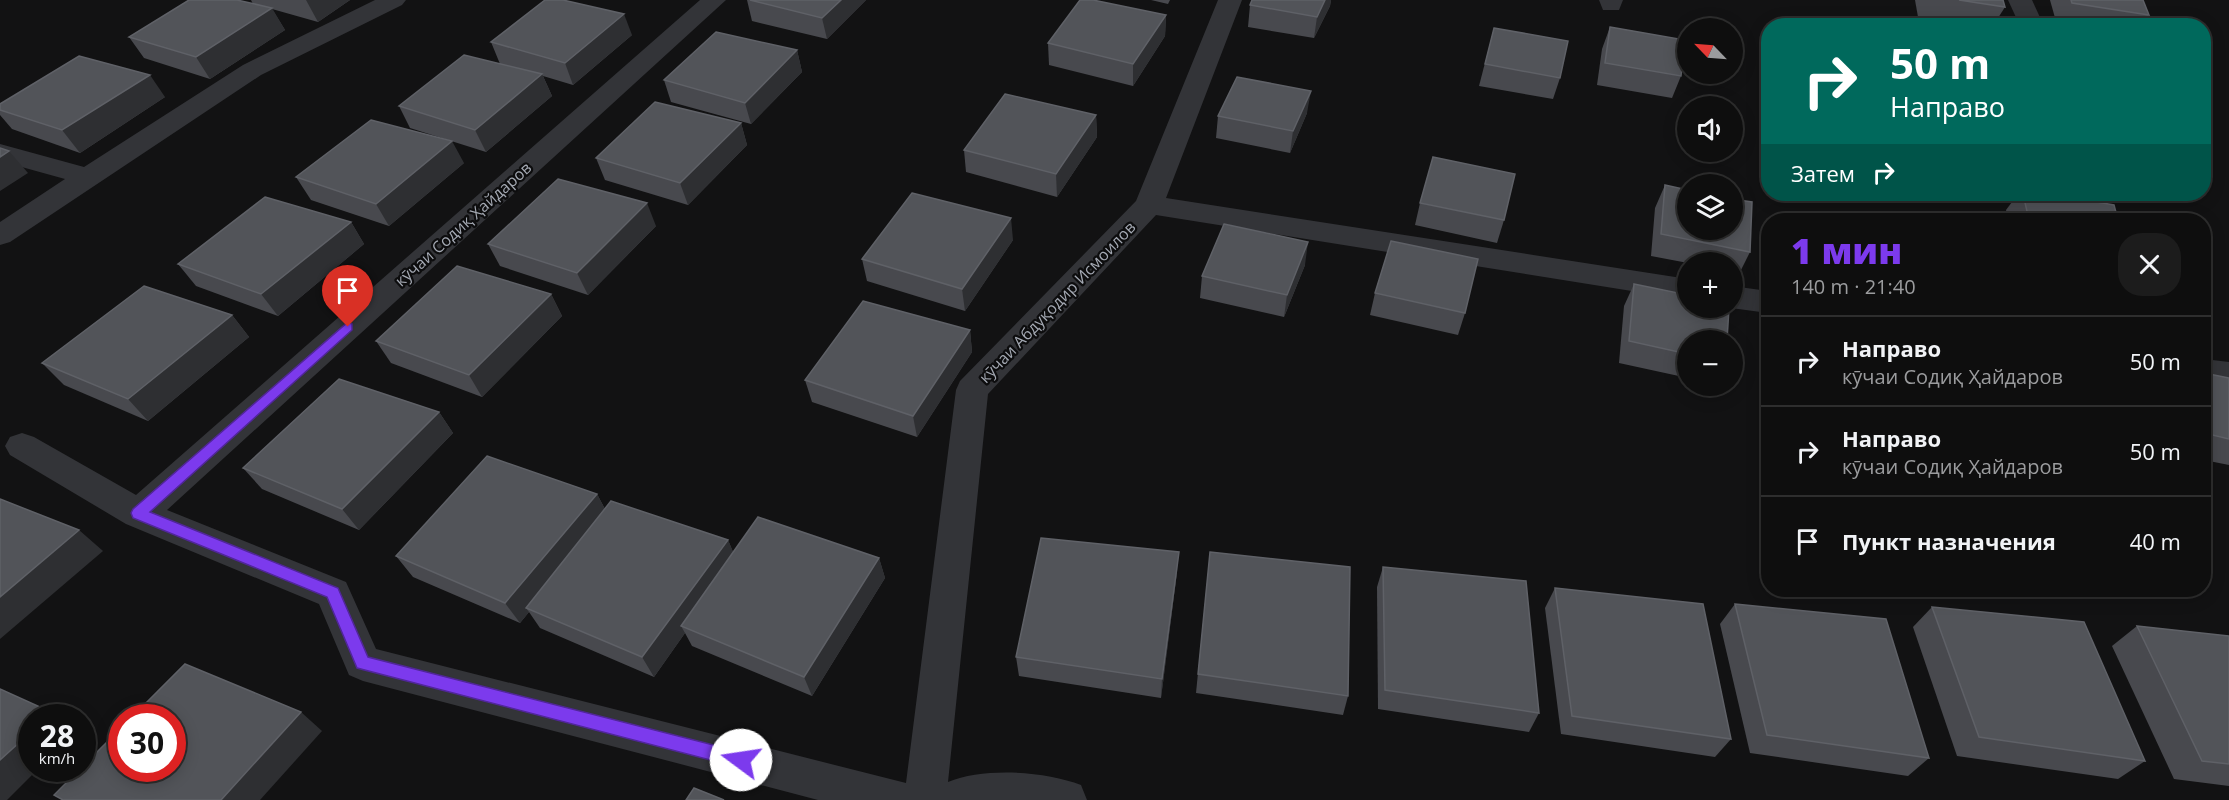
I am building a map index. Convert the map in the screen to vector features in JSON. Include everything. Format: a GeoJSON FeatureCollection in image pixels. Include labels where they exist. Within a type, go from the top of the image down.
{"type":"FeatureCollection","features":[{"type":"Feature","properties":{"kind":"street"},"geometry":{"type":"LineString","coordinates":[[0,236],[252,70],[394,0]]}},
{"type":"Feature","properties":{"kind":"street","name":"кӯчаи Содиқ Ҳайдаров"},"geometry":{"type":"LineString","coordinates":[[139,513],[714,0]]}},
{"type":"Feature","properties":{"kind":"street","name":"кӯчаи Абдуқодир Исмоилов"},"geometry":{"type":"LineString","coordinates":[[925,800],[972,390],[1149,206],[1230,0]]}},
{"type":"Feature","properties":{"kind":"street"},"geometry":{"type":"LineString","coordinates":[[2020,0],[2028,18]]}},
{"type":"Feature","properties":{"kind":"street"},"geometry":{"type":"LineString","coordinates":[[0,152],[88,177]]}},
{"type":"Feature","properties":{"kind":"street"},"geometry":{"type":"LineString","coordinates":[[1149,206],[1677,288]]}},
{"type":"Feature","properties":{"kind":"street"},"geometry":{"type":"LineString","coordinates":[[1743,299],[1761,301]]}},
{"type":"Feature","properties":{"kind":"street"},"geometry":{"type":"LineString","coordinates":[[2211,371],[2229,375]]}},
{"type":"Feature","properties":{"kind":"street"},"geometry":{"type":"LineString","coordinates":[[22,447],[139,513],[333,593],[363,663],[897,800]]}},
{"type":"Feature","properties":{"kind":"street"},"geometry":{"type":"LineString","coordinates":[[954,800],[985,792],[1066,800]]}},
{"type":"Feature","properties":{"kind":"building"},"geometry":{"type":"Polygon","coordinates":[[[189,0],[237,0],[272,8],[196,57],[129,37],[189,0]]]}},
{"type":"Feature","properties":{"kind":"building"},"geometry":{"type":"Polygon","coordinates":[[[545,0],[563,0],[624,14],[565,63],[491,42],[545,0]]]}},
{"type":"Feature","properties":{"kind":"building"},"geometry":{"type":"Polygon","coordinates":[[[750,0],[841,0],[822,18],[750,0]]]}},
{"type":"Feature","properties":{"kind":"building"},"geometry":{"type":"Polygon","coordinates":[[[1080,0],[1093,0],[1166,15],[1133,64],[1048,43],[1080,0]]]}},
{"type":"Feature","properties":{"kind":"building"},"geometry":{"type":"Polygon","coordinates":[[[1252,0],[1325,0],[1317,17],[1250,5],[1252,0]]]}},
{"type":"Feature","properties":{"kind":"building"},"geometry":{"type":"Polygon","coordinates":[[[1959,0],[2003,0],[2005,7],[1959,0]]]}},
{"type":"Feature","properties":{"kind":"building"},"geometry":{"type":"Polygon","coordinates":[[[2071,0],[2143,0],[2149,15],[2072,3],[2071,0]]]}},
{"type":"Feature","properties":{"kind":"building"},"geometry":{"type":"Polygon","coordinates":[[[1610,27],[1677,39],[1677,75],[1605,63],[1610,27]]]}},
{"type":"Feature","properties":{"kind":"building"},"geometry":{"type":"Polygon","coordinates":[[[1494,28],[1568,41],[1560,78],[1485,64],[1494,28]]]}},
{"type":"Feature","properties":{"kind":"building"},"geometry":{"type":"Polygon","coordinates":[[[716,32],[797,50],[745,103],[664,80],[716,32]]]}},
{"type":"Feature","properties":{"kind":"building"},"geometry":{"type":"Polygon","coordinates":[[[464,55],[542,74],[475,130],[399,106],[464,55]]]}},
{"type":"Feature","properties":{"kind":"building"},"geometry":{"type":"Polygon","coordinates":[[[79,56],[150,75],[62,130],[0,110],[0,104],[79,56]]]}},
{"type":"Feature","properties":{"kind":"building"},"geometry":{"type":"Polygon","coordinates":[[[1237,77],[1311,91],[1293,131],[1218,116],[1237,77]]]}},
{"type":"Feature","properties":{"kind":"building"},"geometry":{"type":"Polygon","coordinates":[[[1005,94],[1096,115],[1056,174],[964,150],[1005,94]]]}},
{"type":"Feature","properties":{"kind":"building"},"geometry":{"type":"Polygon","coordinates":[[[655,102],[741,123],[680,183],[596,158],[655,102]]]}},
{"type":"Feature","properties":{"kind":"building"},"geometry":{"type":"Polygon","coordinates":[[[371,120],[452,141],[376,204],[296,177],[371,120]]]}},
{"type":"Feature","properties":{"kind":"building"},"geometry":{"type":"Polygon","coordinates":[[[0,148],[9,151],[0,157],[0,148]]]}},
{"type":"Feature","properties":{"kind":"building"},"geometry":{"type":"Polygon","coordinates":[[[1433,157],[1515,174],[1504,220],[1420,203],[1433,157]]]}},
{"type":"Feature","properties":{"kind":"building"},"geometry":{"type":"Polygon","coordinates":[[[558,179],[647,203],[577,273],[488,244],[558,179]]]}},
{"type":"Feature","properties":{"kind":"building"},"geometry":{"type":"Polygon","coordinates":[[[1665,185],[1677,188],[1677,237],[1661,234],[1665,185]]]}},
{"type":"Feature","properties":{"kind":"building"},"geometry":{"type":"Polygon","coordinates":[[[912,193],[1011,218],[962,289],[862,259],[912,193]]]}},
{"type":"Feature","properties":{"kind":"building"},"geometry":{"type":"Polygon","coordinates":[[[265,197],[351,222],[261,294],[178,264],[265,197]]]}},
{"type":"Feature","properties":{"kind":"building"},"geometry":{"type":"Polygon","coordinates":[[[1743,201],[1752,202],[1750,252],[1691,240],[1743,240],[1743,201]]]}},
{"type":"Feature","properties":{"kind":"building"},"geometry":{"type":"Polygon","coordinates":[[[2025,201],[2091,201],[2114,205],[2116,213],[2027,213],[2025,201]]]}},
{"type":"Feature","properties":{"kind":"building"},"geometry":{"type":"Polygon","coordinates":[[[1224,224],[1308,242],[1287,295],[1202,276],[1224,224]]]}},
{"type":"Feature","properties":{"kind":"building"},"geometry":{"type":"Polygon","coordinates":[[[1391,241],[1478,259],[1465,313],[1375,293],[1391,241]]]}},
{"type":"Feature","properties":{"kind":"building"},"geometry":{"type":"Polygon","coordinates":[[[457,266],[551,294],[469,375],[376,341],[457,266]]]}},
{"type":"Feature","properties":{"kind":"building"},"geometry":{"type":"Polygon","coordinates":[[[1634,284],[1677,293],[1677,318],[1728,318],[1728,330],[1677,330],[1677,352],[1629,341],[1634,284]]]}},
{"type":"Feature","properties":{"kind":"building"},"geometry":{"type":"Polygon","coordinates":[[[144,286],[232,315],[128,399],[42,363],[144,286]]]}},
{"type":"Feature","properties":{"kind":"building"},"geometry":{"type":"Polygon","coordinates":[[[863,301],[970,330],[913,416],[805,380],[863,301]]]}},
{"type":"Feature","properties":{"kind":"building"},"geometry":{"type":"Polygon","coordinates":[[[2211,374],[2229,378],[2229,439],[2211,435],[2211,374]]]}},
{"type":"Feature","properties":{"kind":"building"},"geometry":{"type":"Polygon","coordinates":[[[339,379],[439,412],[342,509],[243,468],[339,379]]]}},
{"type":"Feature","properties":{"kind":"building"},"geometry":{"type":"Polygon","coordinates":[[[487,456],[597,494],[505,603],[396,556],[487,456]]]}},
{"type":"Feature","properties":{"kind":"building"},"geometry":{"type":"Polygon","coordinates":[[[0,499],[79,530],[0,597],[0,499]]]}},
{"type":"Feature","properties":{"kind":"building"},"geometry":{"type":"Polygon","coordinates":[[[611,501],[728,540],[642,657],[526,608],[611,501]]]}},
{"type":"Feature","properties":{"kind":"building"},"geometry":{"type":"Polygon","coordinates":[[[758,517],[879,558],[804,677],[681,626],[758,517]]]}},
{"type":"Feature","properties":{"kind":"building"},"geometry":{"type":"Polygon","coordinates":[[[1041,538],[1179,552],[1162,679],[1016,657],[1041,538]]]}},
{"type":"Feature","properties":{"kind":"building"},"geometry":{"type":"Polygon","coordinates":[[[1210,552],[1350,567],[1348,696],[1198,674],[1210,552]]]}},
{"type":"Feature","properties":{"kind":"building"},"geometry":{"type":"Polygon","coordinates":[[[1383,567],[1526,581],[1539,713],[1385,690],[1383,567]]]}},
{"type":"Feature","properties":{"kind":"building"},"geometry":{"type":"Polygon","coordinates":[[[1555,588],[1703,604],[1731,739],[1572,716],[1555,588]]]}},
{"type":"Feature","properties":{"kind":"building"},"geometry":{"type":"Polygon","coordinates":[[[1735,604],[1886,619],[1929,758],[1767,735],[1735,604]]]}},
{"type":"Feature","properties":{"kind":"building"},"geometry":{"type":"Polygon","coordinates":[[[1932,607],[2084,622],[2145,761],[1979,737],[1932,607]]]}},
{"type":"Feature","properties":{"kind":"building"},"geometry":{"type":"Polygon","coordinates":[[[2137,626],[2229,636],[2229,764],[2202,761],[2137,626]]]}},
{"type":"Feature","properties":{"kind":"building"},"geometry":{"type":"Polygon","coordinates":[[[185,664],[301,712],[221,800],[63,800],[54,795],[67,782],[96,782],[96,753],[108,741],[108,782],[186,782],[186,704],[145,704],[185,664]]]}},
{"type":"Feature","properties":{"kind":"building"},"geometry":{"type":"Polygon","coordinates":[[[0,689],[33,704],[18,704],[18,744],[0,760],[0,689]]]}},
{"type":"Feature","properties":{"kind":"building"},"geometry":{"type":"Polygon","coordinates":[[[694,788],[724,800],[686,800],[694,788]]]}},
{"type":"Feature","properties":{"kind":"route"},"geometry":{"type":"LineString","coordinates":[[348,327],[139,513],[333,593],[363,663],[741,760]]}}]}
